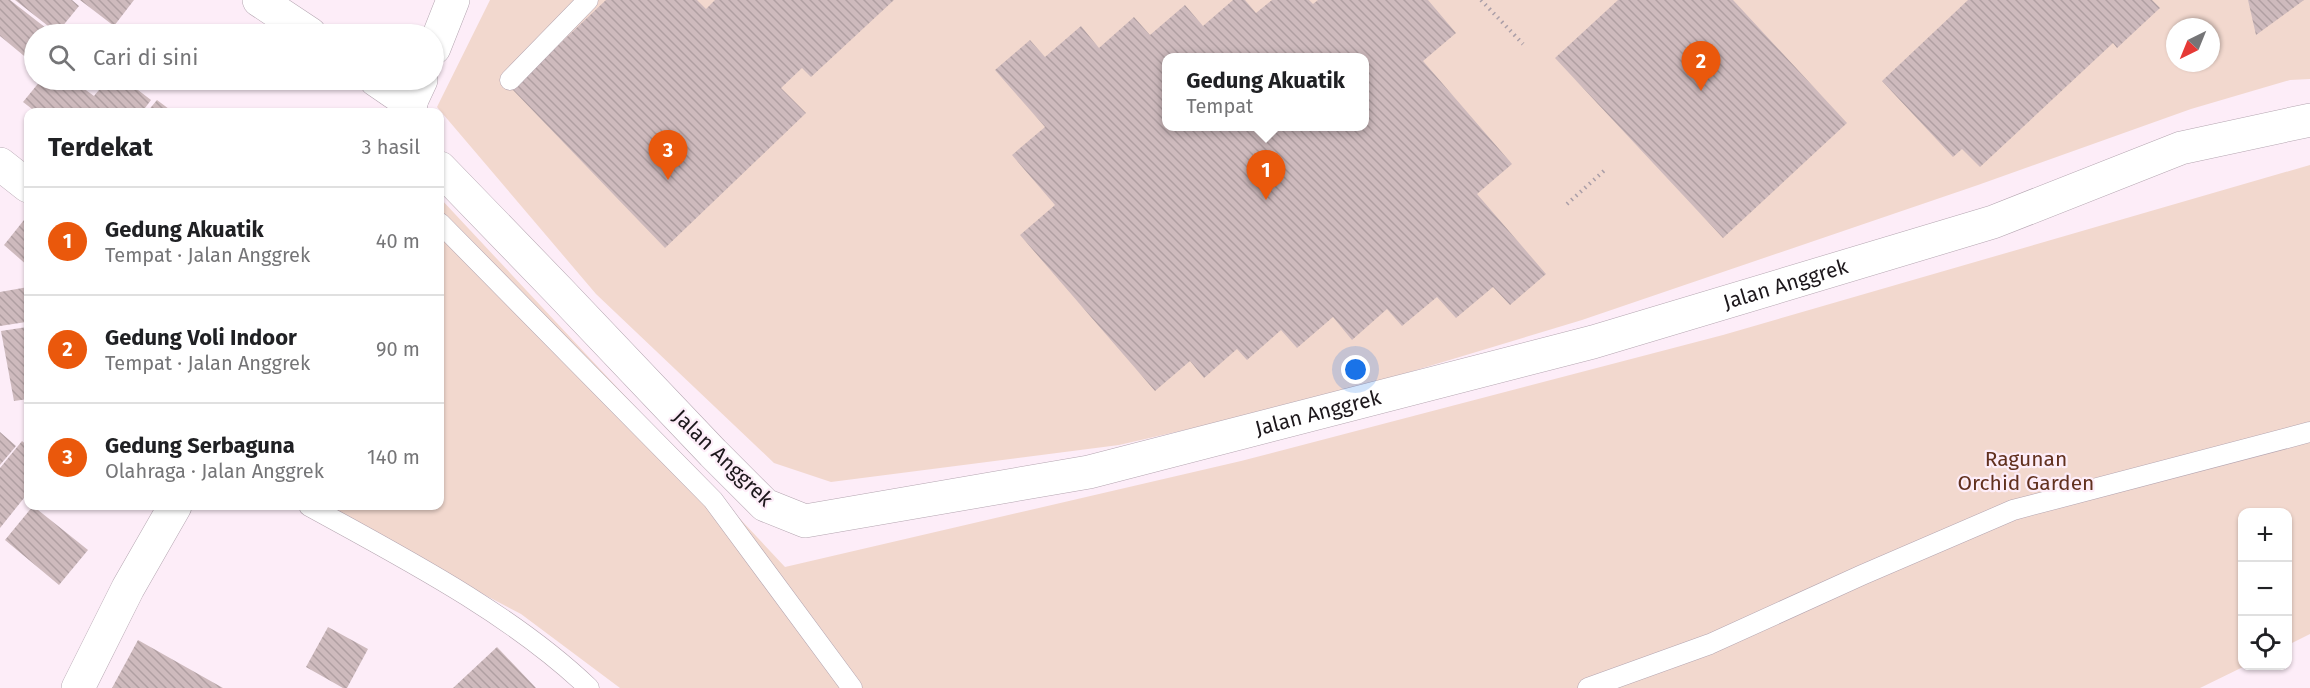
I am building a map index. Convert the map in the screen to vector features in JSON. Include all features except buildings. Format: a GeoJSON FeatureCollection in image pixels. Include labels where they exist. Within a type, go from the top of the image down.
{"type":"FeatureCollection","features":[{"type":"Feature","properties":{"kind":"street"},"geometry":{"type":"LineString","coordinates":[[260,0],[295,24]]}},
{"type":"Feature","properties":{"kind":"street"},"geometry":{"type":"LineString","coordinates":[[444,24],[453,0]]}},
{"type":"Feature","properties":{"kind":"street"},"geometry":{"type":"LineString","coordinates":[[395,90],[413,99]]}},
{"type":"Feature","properties":{"kind":"street","name":"Jalan Anggrek"},"geometry":{"type":"LineString","coordinates":[[444,172],[560,291],[712,453],[765,505],[805,521],[1089,472],[1593,342],[1993,222],[2181,148],[2310,120]]}},
{"type":"Feature","properties":{"kind":"street"},"geometry":{"type":"LineString","coordinates":[[0,164],[24,183]]}},
{"type":"Feature","properties":{"kind":"street"},"geometry":{"type":"LineString","coordinates":[[78,688],[128,588],[173,510]]}},
{"type":"Feature","properties":{"kind":"lane"},"geometry":{"type":"LineString","coordinates":[[510,80],[588,0]]}},
{"type":"Feature","properties":{"kind":"lane"},"geometry":{"type":"LineString","coordinates":[[444,227],[713,500],[852,688]]}},
{"type":"Feature","properties":{"kind":"lane"},"geometry":{"type":"LineString","coordinates":[[1588,688],[1710,644],[2013,510],[2310,432]]}},
{"type":"Feature","properties":{"kind":"lane"},"geometry":{"type":"LineString","coordinates":[[316,510],[404,558],[497,616],[573,673],[589,688]]}},
{"type":"Feature","properties":{"kind":"path"},"geometry":{"type":"LineString","coordinates":[[1481,0],[1523,44]]}},
{"type":"Feature","properties":{"kind":"path"},"geometry":{"type":"LineString","coordinates":[[1567,204],[1607,168]]}},
{"type":"Feature","properties":{"kind":"green space"},"geometry":{"type":"Polygon","coordinates":[[[490,0],[2310,0],[2310,79],[2290,80],[2191,109],[1978,185],[1582,320],[1320,399],[1119,445],[831,482],[774,463],[596,294],[444,115],[444,108],[437,107],[490,0]]]}},
{"type":"Feature","properties":{"kind":"green space","name":"Ragunan Orchid Garden"},"geometry":{"type":"Polygon","coordinates":[[[2310,165],[2310,634],[2292,643],[2292,508],[2238,508],[2238,669],[2200,688],[620,688],[521,614],[335,516],[340,510],[444,510],[444,202],[785,567],[1241,461],[1723,335],[2310,165]]]}},
{"type":"Feature","properties":{"kind":"place","name":"Gedung Voli Indoor"},"geometry":{"type":"Point","coordinates":[1701,91]}},
{"type":"Feature","properties":{"kind":"place","name":"Gedung Serbaguna"},"geometry":{"type":"Point","coordinates":[668,180]}},
{"type":"Feature","properties":{"kind":"place","name":"Gedung Akuatik"},"geometry":{"type":"Point","coordinates":[1266,200]}}]}
